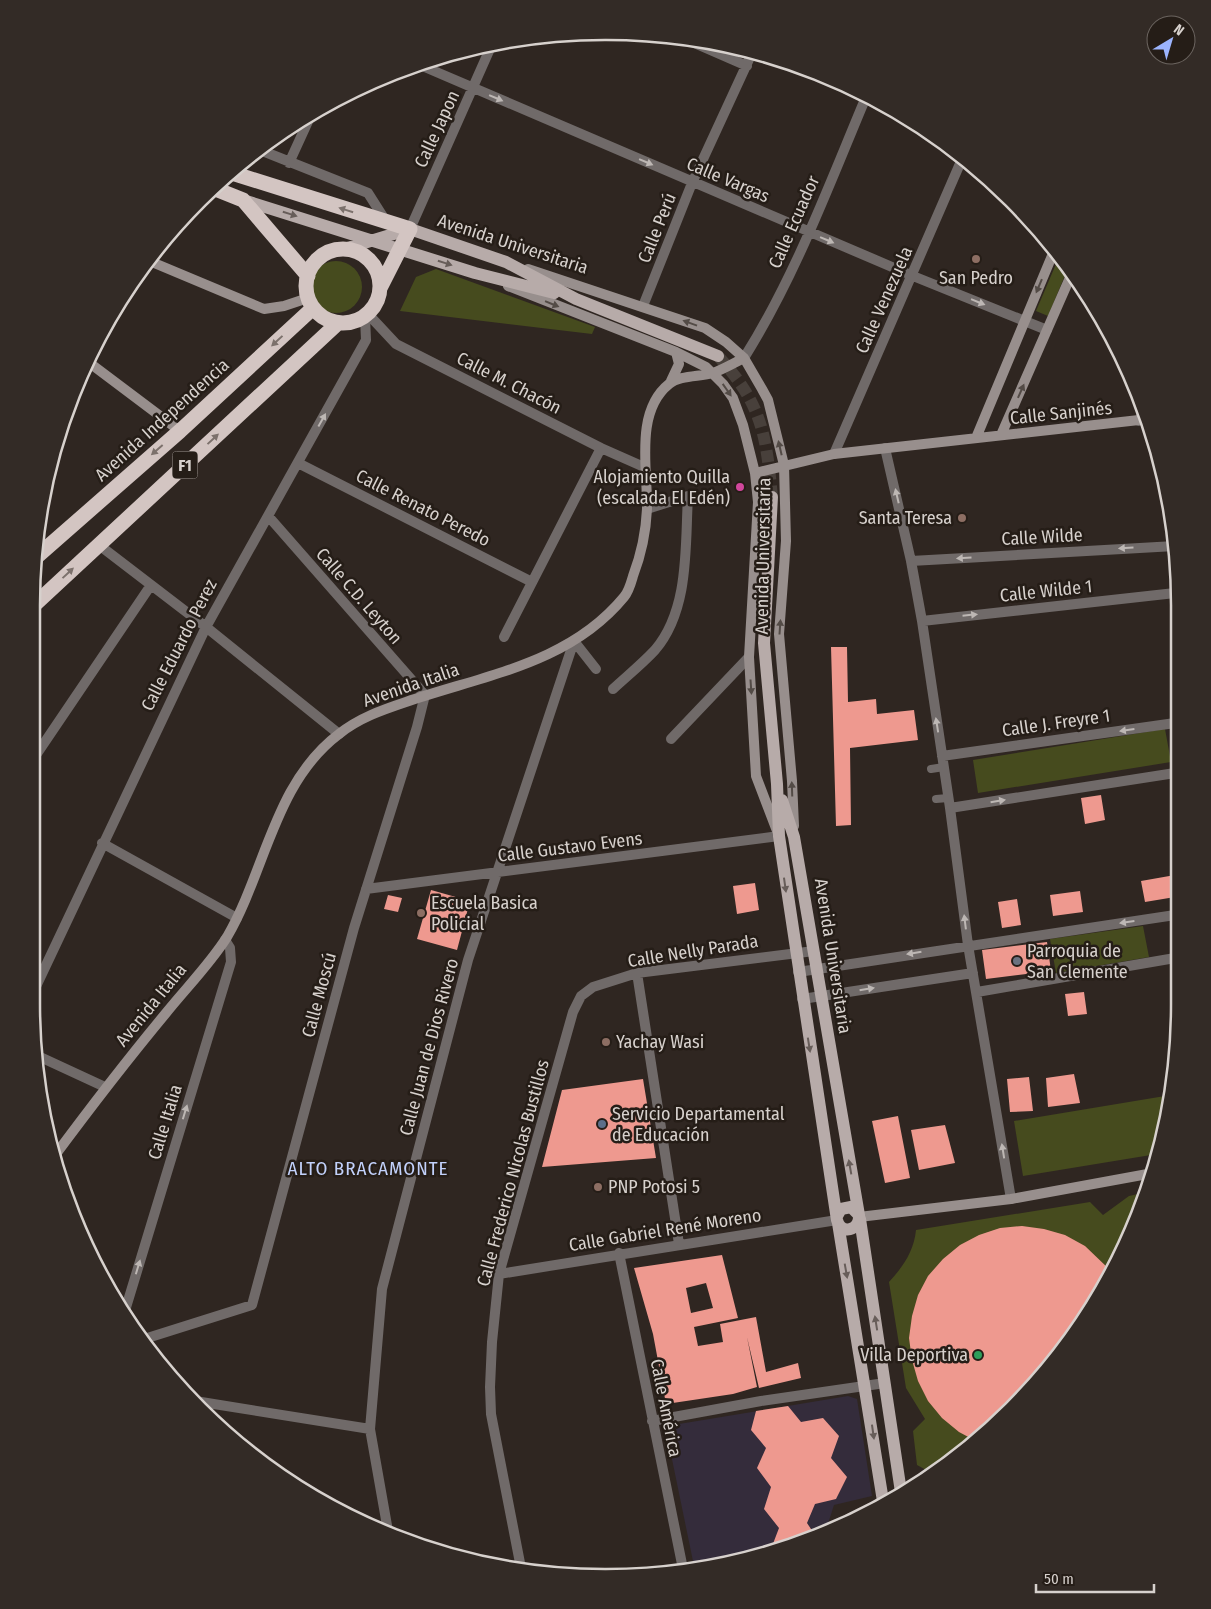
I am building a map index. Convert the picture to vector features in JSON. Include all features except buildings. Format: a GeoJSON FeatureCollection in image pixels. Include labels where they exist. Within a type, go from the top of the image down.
{"type":"FeatureCollection","features":[{"type":"Feature","properties":{"kind":"highway","name":"Avenida Universitaria"},"geometry":{"type":"LineString","coordinates":[[240,175],[410,229]]}},
{"type":"Feature","properties":{"kind":"highway","name":"Avenida Universitaria"},"geometry":{"type":"LineString","coordinates":[[221,191],[243,200]]}},
{"type":"Feature","properties":{"kind":"highway"},"geometry":{"type":"LineString","coordinates":[[243,200],[308,276]]}},
{"type":"Feature","properties":{"kind":"highway"},"geometry":{"type":"LineString","coordinates":[[380,288],[377,271],[371,262],[362,255],[341,250],[320,257],[312,266],[306,287],[311,303],[320,315],[338,323],[348,323],[367,316],[376,305],[380,288],[410,229]]}},
{"type":"Feature","properties":{"kind":"highway","name":"Avenida Independencia"},"geometry":{"type":"LineString","coordinates":[[43,551],[180,431],[311,303]]}},
{"type":"Feature","properties":{"kind":"highway","name":"F1"},"geometry":{"type":"LineString","coordinates":[[40,599],[338,323]]}},
{"type":"Feature","properties":{"kind":"main road","name":"Avenida Universitaria"},"geometry":{"type":"LineString","coordinates":[[243,200],[475,272],[676,352],[706,368],[723,384],[733,398],[743,425],[755,473],[758,502],[749,657],[756,776],[778,836],[794,953],[866,1386],[882,1496]]}},
{"type":"Feature","properties":{"kind":"main road"},"geometry":{"type":"LineString","coordinates":[[341,250],[410,229]]}},
{"type":"Feature","properties":{"kind":"main road","name":"Avenida Universitaria"},"geometry":{"type":"LineString","coordinates":[[410,229],[705,328],[726,342],[744,358],[768,400],[784,465],[786,541],[779,634],[792,782],[794,837],[859,1217],[901,1485]]}},
{"type":"Feature","properties":{"kind":"main road"},"geometry":{"type":"LineString","coordinates":[[976,438],[1051,258]]}},
{"type":"Feature","properties":{"kind":"main road"},"geometry":{"type":"LineString","coordinates":[[506,262],[576,299],[718,356]]}},
{"type":"Feature","properties":{"kind":"main road"},"geometry":{"type":"LineString","coordinates":[[155,263],[264,309],[311,303]]}},
{"type":"Feature","properties":{"kind":"main road"},"geometry":{"type":"LineString","coordinates":[[475,272],[576,299]]}},
{"type":"Feature","properties":{"kind":"main road"},"geometry":{"type":"LineString","coordinates":[[1001,435],[1069,281]]}},
{"type":"Feature","properties":{"kind":"main road"},"geometry":{"type":"LineString","coordinates":[[671,382],[679,364],[676,352]]}},
{"type":"Feature","properties":{"kind":"main road"},"geometry":{"type":"LineString","coordinates":[[671,382],[712,373],[744,358]]}},
{"type":"Feature","properties":{"kind":"main road"},"geometry":{"type":"LineString","coordinates":[[93,366],[180,431]]}},
{"type":"Feature","properties":{"kind":"main road","name":"Avenida Italia"},"geometry":{"type":"LineString","coordinates":[[59,1150],[105,1087],[225,940],[245,901],[286,799],[298,776],[314,756],[338,734],[361,719],[425,695],[539,660],[574,641],[601,622],[627,594],[640,558],[647,509],[644,467],[649,417],[658,396],[671,382]]}},
{"type":"Feature","properties":{"kind":"main road","name":"Calle Sanjinés"},"geometry":{"type":"LineString","coordinates":[[755,473],[834,454],[1140,420]]}},
{"type":"Feature","properties":{"kind":"main road"},"geometry":{"type":"LineString","coordinates":[[772,497],[764,643],[777,784],[778,836]]}},
{"type":"Feature","properties":{"kind":"main road"},"geometry":{"type":"LineString","coordinates":[[777,784],[794,837]]}},
{"type":"Feature","properties":{"kind":"main road"},"geometry":{"type":"LineString","coordinates":[[837,1220],[843,1229],[850,1230],[857,1226],[859,1217],[1011,1199],[1144,1175]]}},
{"type":"Feature","properties":{"kind":"street"},"geometry":{"type":"LineString","coordinates":[[711,50],[747,66]]}},
{"type":"Feature","properties":{"kind":"street","name":"Calle Japon"},"geometry":{"type":"LineString","coordinates":[[410,229],[489,52]]}},
{"type":"Feature","properties":{"kind":"street","name":"Calle Perú"},"geometry":{"type":"LineString","coordinates":[[643,306],[692,182],[750,59]]}},
{"type":"Feature","properties":{"kind":"street","name":"Calle Vargas"},"geometry":{"type":"LineString","coordinates":[[428,69],[913,276],[1047,330]]}},
{"type":"Feature","properties":{"kind":"street","name":"Calle Ecuador"},"geometry":{"type":"LineString","coordinates":[[744,358],[759,335],[809,232],[864,102]]}},
{"type":"Feature","properties":{"kind":"street"},"geometry":{"type":"LineString","coordinates":[[289,163],[305,127]]}},
{"type":"Feature","properties":{"kind":"street"},"geometry":{"type":"LineString","coordinates":[[267,153],[368,193],[388,223]]}},
{"type":"Feature","properties":{"kind":"street","name":"Calle Venezuela"},"geometry":{"type":"LineString","coordinates":[[834,454],[913,276],[960,165]]}},
{"type":"Feature","properties":{"kind":"street","name":"Calle M. Chacón"},"geometry":{"type":"LineString","coordinates":[[367,316],[396,344],[601,448],[644,467]]}},
{"type":"Feature","properties":{"kind":"street","name":"Calle Eduardo Perez"},"geometry":{"type":"LineString","coordinates":[[40,977],[206,627],[366,340],[367,316]]}},
{"type":"Feature","properties":{"kind":"street"},"geometry":{"type":"LineString","coordinates":[[504,637],[601,448]]}},
{"type":"Feature","properties":{"kind":"street"},"geometry":{"type":"LineString","coordinates":[[886,448],[922,621],[968,945],[1011,1199]]}},
{"type":"Feature","properties":{"kind":"street","name":"Calle Renato Peredo"},"geometry":{"type":"LineString","coordinates":[[298,463],[532,582]]}},
{"type":"Feature","properties":{"kind":"street"},"geometry":{"type":"LineString","coordinates":[[613,689],[656,649],[671,621],[680,597],[684,568],[688,496],[647,509]]}},
{"type":"Feature","properties":{"kind":"street","name":"Calle C.D. Leyton"},"geometry":{"type":"LineString","coordinates":[[269,517],[425,695]]}},
{"type":"Feature","properties":{"kind":"street","name":"Calle Wilde"},"geometry":{"type":"LineString","coordinates":[[911,561],[1167,544]]}},
{"type":"Feature","properties":{"kind":"street"},"geometry":{"type":"LineString","coordinates":[[99,545],[206,627],[338,734]]}},
{"type":"Feature","properties":{"kind":"street"},"geometry":{"type":"LineString","coordinates":[[40,749],[151,584]]}},
{"type":"Feature","properties":{"kind":"street","name":"Calle Wilde 1"},"geometry":{"type":"LineString","coordinates":[[922,621],[1171,593]]}},
{"type":"Feature","properties":{"kind":"street"},"geometry":{"type":"LineString","coordinates":[[574,641],[596,669]]}},
{"type":"Feature","properties":{"kind":"street","name":"Calle Juan de Dios Rivero"},"geometry":{"type":"LineString","coordinates":[[387,1525],[370,1429],[382,1289],[468,960],[574,641]]}},
{"type":"Feature","properties":{"kind":"street"},"geometry":{"type":"LineString","coordinates":[[671,739],[749,657]]}},
{"type":"Feature","properties":{"kind":"street","name":"Calle Moscú"},"geometry":{"type":"LineString","coordinates":[[149,1337],[252,1306],[366,889],[417,727],[425,695]]}},
{"type":"Feature","properties":{"kind":"street","name":"Calle J. Freyre 1"},"geometry":{"type":"LineString","coordinates":[[942,756],[1171,724]]}},
{"type":"Feature","properties":{"kind":"street"},"geometry":{"type":"LineString","coordinates":[[949,803],[1171,774]]}},
{"type":"Feature","properties":{"kind":"street","name":"Calle Gustavo Evens"},"geometry":{"type":"LineString","coordinates":[[366,889],[778,836]]}},
{"type":"Feature","properties":{"kind":"street"},"geometry":{"type":"LineString","coordinates":[[102,843],[237,918]]}},
{"type":"Feature","properties":{"kind":"street"},"geometry":{"type":"LineString","coordinates":[[798,972],[1171,916]]}},
{"type":"Feature","properties":{"kind":"street","name":"Calle Italia"},"geometry":{"type":"LineString","coordinates":[[127,1304],[231,962],[230,948],[225,940]]}},
{"type":"Feature","properties":{"kind":"street","name":"Calle Nelly Parada"},"geometry":{"type":"LineString","coordinates":[[581,996],[593,987],[637,974],[814,951]]}},
{"type":"Feature","properties":{"kind":"street"},"geometry":{"type":"LineString","coordinates":[[977,992],[1171,959]]}},
{"type":"Feature","properties":{"kind":"street"},"geometry":{"type":"LineString","coordinates":[[802,999],[973,973]]}},
{"type":"Feature","properties":{"kind":"street"},"geometry":{"type":"LineString","coordinates":[[637,974],[679,1244]]}},
{"type":"Feature","properties":{"kind":"street","name":"Calle Frederico Nicolas Bustillos"},"geometry":{"type":"LineString","coordinates":[[520,1562],[491,1414],[492,1342],[499,1274],[573,1012],[581,996]]}},
{"type":"Feature","properties":{"kind":"street"},"geometry":{"type":"LineString","coordinates":[[43,1058],[105,1087]]}},
{"type":"Feature","properties":{"kind":"street","name":"Calle Gabriel René Moreno"},"geometry":{"type":"LineString","coordinates":[[499,1274],[618,1253],[837,1220]]}},
{"type":"Feature","properties":{"kind":"street","name":"Calle América"},"geometry":{"type":"LineString","coordinates":[[618,1253],[682,1564]]}},
{"type":"Feature","properties":{"kind":"street"},"geometry":{"type":"LineString","coordinates":[[652,1421],[761,1401],[885,1383]]}},
{"type":"Feature","properties":{"kind":"street"},"geometry":{"type":"LineString","coordinates":[[206,1403],[370,1429]]}},
{"type":"Feature","properties":{"kind":"lane"},"geometry":{"type":"LineString","coordinates":[[931,770],[944,767]]}},
{"type":"Feature","properties":{"kind":"lane"},"geometry":{"type":"LineString","coordinates":[[936,800],[949,803]]}},
{"type":"Feature","properties":{"kind":"shaded area"},"geometry":{"type":"Polygon","coordinates":[[[848,1396],[857,1399],[872,1496],[834,1505],[828,1523],[787,1539],[752,1550],[693,1562],[666,1430],[673,1425],[848,1396]]]}},
{"type":"Feature","properties":{"kind":"green space"},"geometry":{"type":"Polygon","coordinates":[[[336,261],[346,263],[354,269],[360,277],[362,287],[360,297],[354,305],[346,311],[336,313],[326,311],[318,305],[312,297],[310,287],[312,277],[318,269],[326,263],[336,261]]]}},
{"type":"Feature","properties":{"kind":"green space"},"geometry":{"type":"Polygon","coordinates":[[[1056,264],[1065,276],[1048,316],[1036,311],[1056,264]]]}},
{"type":"Feature","properties":{"kind":"green space"},"geometry":{"type":"Polygon","coordinates":[[[436,269],[595,327],[592,334],[400,311],[416,277],[436,269]]]}},
{"type":"Feature","properties":{"kind":"green space"},"geometry":{"type":"Polygon","coordinates":[[[1165,729],[1171,762],[978,793],[973,760],[1165,729]]]}},
{"type":"Feature","properties":{"kind":"green space"},"geometry":{"type":"Polygon","coordinates":[[[1143,926],[1149,957],[1056,973],[1050,939],[1143,926]]]}},
{"type":"Feature","properties":{"kind":"green space"},"geometry":{"type":"Polygon","coordinates":[[[1163,1096],[1150,1155],[1023,1176],[1014,1121],[1163,1096]]]}},
{"type":"Feature","properties":{"kind":"green space","name":"Villa Deportiva"},"geometry":{"type":"Polygon","coordinates":[[[1138,1194],[1113,1254],[1076,1318],[1054,1348],[1031,1376],[978,1429],[926,1470],[917,1465],[913,1431],[925,1419],[906,1388],[889,1282],[907,1258],[913,1245],[916,1230],[1090,1202],[1103,1215],[1129,1196],[1138,1194]]]}},
{"type":"Feature","properties":{"kind":"tunnel"},"geometry":{"type":"LineString","coordinates":[[718,356],[733,373],[753,405],[764,437],[772,497]]}},
{"type":"Feature","properties":{"kind":"place","name":"San Pedro"},"geometry":{"type":"Point","coordinates":[976,259]}},
{"type":"Feature","properties":{"kind":"place","name":"Alojamiento Quilla (escalada El Edén)"},"geometry":{"type":"Point","coordinates":[740,487]}},
{"type":"Feature","properties":{"kind":"place","name":"Santa Teresa"},"geometry":{"type":"Point","coordinates":[962,518]}},
{"type":"Feature","properties":{"kind":"place","name":"Escuela Basica Policial"},"geometry":{"type":"Point","coordinates":[421,913]}},
{"type":"Feature","properties":{"kind":"place","name":"Parroquia de San Clemente"},"geometry":{"type":"Point","coordinates":[1017,961]}},
{"type":"Feature","properties":{"kind":"place","name":"Yachay Wasi"},"geometry":{"type":"Point","coordinates":[606,1042]}},
{"type":"Feature","properties":{"kind":"place","name":"Servicio Departamental de Educación"},"geometry":{"type":"Point","coordinates":[602,1124]}},
{"type":"Feature","properties":{"kind":"place","name":"PNP Potosi 5"},"geometry":{"type":"Point","coordinates":[598,1187]}},
{"type":"Feature","properties":{"kind":"place","name":"Villa Deportiva"},"geometry":{"type":"Point","coordinates":[978,1355]}},
{"type":"Feature","properties":{"kind":"district","name":"ALTO BRACAMONTE"},"geometry":{"type":"Point","coordinates":[368,1168]}}]}
